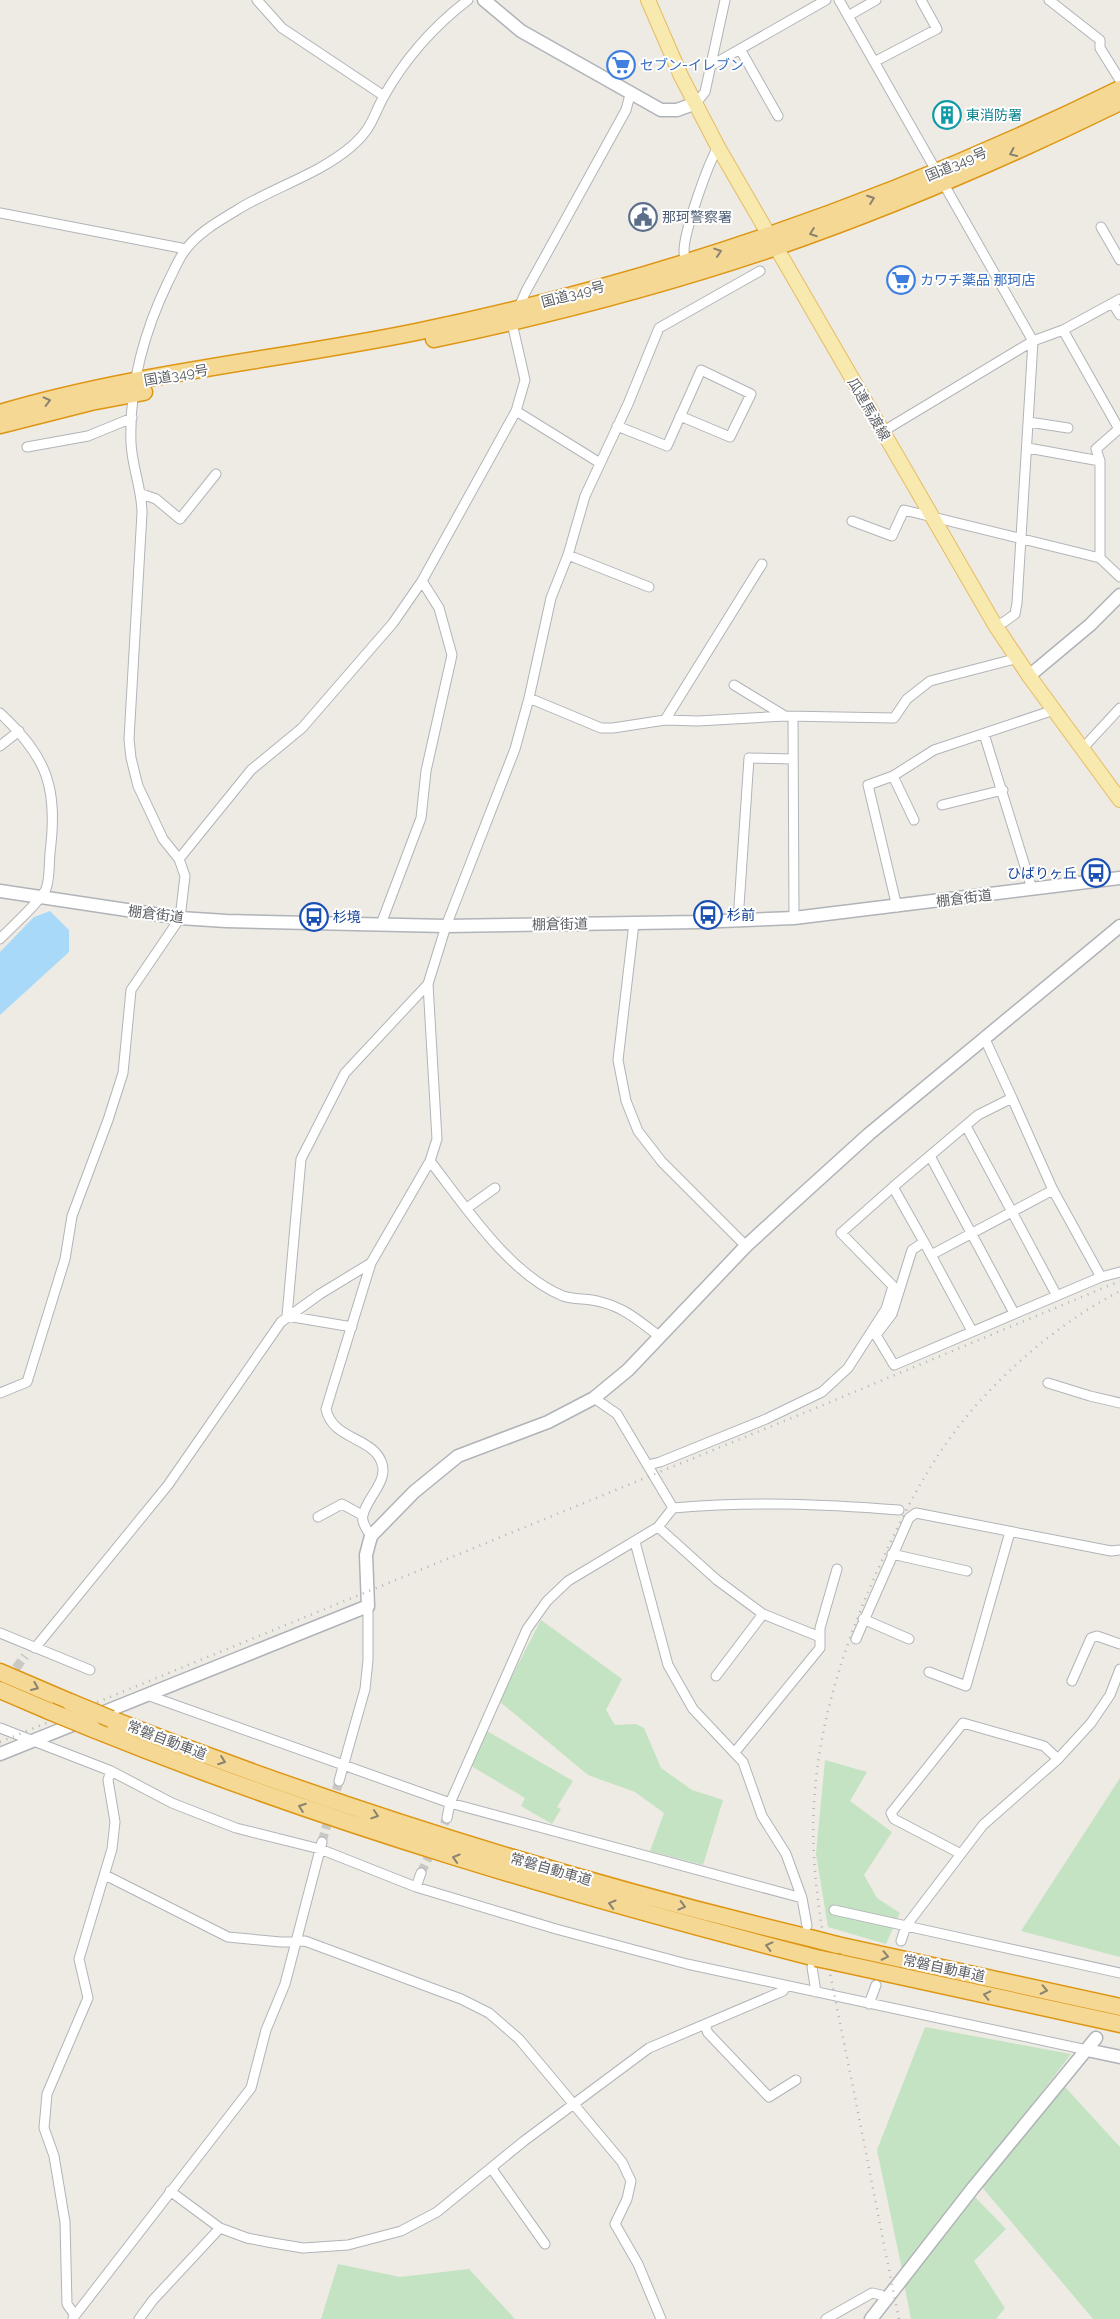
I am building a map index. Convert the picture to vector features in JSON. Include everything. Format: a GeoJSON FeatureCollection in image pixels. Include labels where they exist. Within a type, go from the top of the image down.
{"type":"FeatureCollection","features":[{"type":"Feature","properties":{"kind":"highway","name":"国道349号"},"geometry":{"type":"LineString","coordinates":[[940,178],[1120,90]]}},
{"type":"Feature","properties":{"kind":"highway","name":"国道349号"},"geometry":{"type":"LineString","coordinates":[[516,316],[599,300],[772,241],[940,178],[1120,102]]}},
{"type":"Feature","properties":{"kind":"highway","name":"国道349号"},"geometry":{"type":"LineString","coordinates":[[0,413],[87,391],[134,388],[420,343],[516,316],[686,263],[772,241]]}},
{"type":"Feature","properties":{"kind":"highway","name":"国道349号"},"geometry":{"type":"LineString","coordinates":[[0,425],[134,388]]}},
{"type":"Feature","properties":{"kind":"highway","name":"常磐自動車道"},"geometry":{"type":"LineString","coordinates":[[0,1672],[111,1719],[223,1762],[444,1838],[650,1898],[811,1932],[837,1945],[1120,2007]]}},
{"type":"Feature","properties":{"kind":"highway","name":"常磐自動車道"},"geometry":{"type":"LineString","coordinates":[[0,1690],[93,1729],[336,1820],[438,1852],[814,1962],[840,1963],[1120,2024]]}},
{"type":"Feature","properties":{"kind":"main road","name":"瓜連馬渡線"},"geometry":{"type":"LineString","coordinates":[[648,0],[718,147],[932,518],[995,624],[1029,676],[1120,800]]}},
{"type":"Feature","properties":{"kind":"street"},"geometry":{"type":"LineString","coordinates":[[258,0],[282,28],[384,96]]}},
{"type":"Feature","properties":{"kind":"street"},"geometry":{"type":"LineString","coordinates":[[0,1393],[27,1382],[65,1259],[72,1216],[108,1120],[123,1073],[131,990],[180,918],[185,876],[179,859],[164,839],[138,786],[130,749],[142,494],[131,444],[132,418],[134,388],[146,335],[155,311],[186,249],[207,230],[240,208],[300,179],[351,146],[371,127],[384,96],[415,50],[444,20],[468,0]]}},
{"type":"Feature","properties":{"kind":"street"},"geometry":{"type":"LineString","coordinates":[[484,0],[521,32],[630,95],[661,110],[677,110],[696,103],[705,92],[725,0]]}},
{"type":"Feature","properties":{"kind":"street"},"geometry":{"type":"LineString","coordinates":[[712,65],[826,0]]}},
{"type":"Feature","properties":{"kind":"street"},"geometry":{"type":"LineString","coordinates":[[839,0],[1033,340],[1028,448],[1016,614],[1004,622],[995,624]]}},
{"type":"Feature","properties":{"kind":"street"},"geometry":{"type":"LineString","coordinates":[[848,16],[876,0]]}},
{"type":"Feature","properties":{"kind":"street"},"geometry":{"type":"LineString","coordinates":[[874,62],[937,29],[921,0]]}},
{"type":"Feature","properties":{"kind":"street"},"geometry":{"type":"LineString","coordinates":[[1049,0],[1100,40],[1100,48],[1120,80]]}},
{"type":"Feature","properties":{"kind":"street"},"geometry":{"type":"LineString","coordinates":[[740,49],[778,116]]}},
{"type":"Feature","properties":{"kind":"street"},"geometry":{"type":"LineString","coordinates":[[179,859],[251,770],[302,728],[345,680],[393,623],[422,581],[516,411],[526,380],[516,316],[526,291],[626,110],[630,95]]}},
{"type":"Feature","properties":{"kind":"street"},"geometry":{"type":"LineString","coordinates":[[686,263],[684,251],[689,229],[709,162],[718,147]]}},
{"type":"Feature","properties":{"kind":"street"},"geometry":{"type":"LineString","coordinates":[[0,212],[186,249]]}},
{"type":"Feature","properties":{"kind":"street"},"geometry":{"type":"LineString","coordinates":[[1101,227],[1120,260]]}},
{"type":"Feature","properties":{"kind":"street"},"geometry":{"type":"LineString","coordinates":[[371,1536],[364,1525],[362,1516],[382,1476],[381,1460],[374,1452],[335,1427],[328,1418],[326,1409],[371,1263],[430,1161],[438,1138],[428,984],[446,926],[515,748],[529,698],[551,598],[568,554],[585,496],[660,328],[760,271]]}},
{"type":"Feature","properties":{"kind":"street"},"geometry":{"type":"LineString","coordinates":[[882,432],[1033,340],[1063,330],[1116,301],[1120,316]]}},
{"type":"Feature","properties":{"kind":"street"},"geometry":{"type":"LineString","coordinates":[[1063,330],[1120,428],[1096,449],[1100,461],[1100,558]]}},
{"type":"Feature","properties":{"kind":"street"},"geometry":{"type":"LineString","coordinates":[[617,426],[667,446],[680,416],[701,370],[751,394],[730,437],[680,416]]}},
{"type":"Feature","properties":{"kind":"street"},"geometry":{"type":"LineString","coordinates":[[516,411],[600,462]]}},
{"type":"Feature","properties":{"kind":"street"},"geometry":{"type":"LineString","coordinates":[[27,447],[88,436],[132,418]]}},
{"type":"Feature","properties":{"kind":"street"},"geometry":{"type":"LineString","coordinates":[[1029,422],[1068,428]]}},
{"type":"Feature","properties":{"kind":"street"},"geometry":{"type":"LineString","coordinates":[[1028,448],[1100,461]]}},
{"type":"Feature","properties":{"kind":"street"},"geometry":{"type":"LineString","coordinates":[[142,494],[156,499],[180,519],[216,474]]}},
{"type":"Feature","properties":{"kind":"street"},"geometry":{"type":"LineString","coordinates":[[852,521],[892,536],[904,510],[1100,558],[1120,577]]}},
{"type":"Feature","properties":{"kind":"street"},"geometry":{"type":"LineString","coordinates":[[568,554],[649,587]]}},
{"type":"Feature","properties":{"kind":"street"},"geometry":{"type":"LineString","coordinates":[[665,720],[762,564]]}},
{"type":"Feature","properties":{"kind":"street"},"geometry":{"type":"LineString","coordinates":[[380,924],[421,818],[426,771],[452,655],[439,608],[422,581]]}},
{"type":"Feature","properties":{"kind":"street"},"geometry":{"type":"LineString","coordinates":[[1029,676],[1090,625],[1120,594]]}},
{"type":"Feature","properties":{"kind":"street"},"geometry":{"type":"LineString","coordinates":[[529,698],[601,728],[665,720],[698,721],[789,716],[894,718],[907,700],[930,681],[1018,658]]}},
{"type":"Feature","properties":{"kind":"street"},"geometry":{"type":"LineString","coordinates":[[734,684],[789,716]]}},
{"type":"Feature","properties":{"kind":"street"},"geometry":{"type":"LineString","coordinates":[[1083,748],[1120,708]]}},
{"type":"Feature","properties":{"kind":"street"},"geometry":{"type":"LineString","coordinates":[[897,907],[868,785],[893,776],[934,750],[1054,710]]}},
{"type":"Feature","properties":{"kind":"street"},"geometry":{"type":"LineString","coordinates":[[0,713],[20,731],[41,761],[53,802],[54,820],[46,890],[0,939]]}},
{"type":"Feature","properties":{"kind":"street"},"geometry":{"type":"LineString","coordinates":[[789,716],[793,759],[794,918]]}},
{"type":"Feature","properties":{"kind":"street"},"geometry":{"type":"LineString","coordinates":[[0,746],[20,731]]}},
{"type":"Feature","properties":{"kind":"street"},"geometry":{"type":"LineString","coordinates":[[984,734],[1003,790],[1032,889]]}},
{"type":"Feature","properties":{"kind":"street"},"geometry":{"type":"LineString","coordinates":[[738,921],[749,758],[793,759]]}},
{"type":"Feature","properties":{"kind":"street"},"geometry":{"type":"LineString","coordinates":[[893,776],[914,820]]}},
{"type":"Feature","properties":{"kind":"street"},"geometry":{"type":"LineString","coordinates":[[942,805],[1003,790]]}},
{"type":"Feature","properties":{"kind":"street","name":"棚倉街道"},"geometry":{"type":"LineString","coordinates":[[0,891],[180,918],[226,921],[446,926],[738,921],[794,918],[897,907],[1120,878]]}},
{"type":"Feature","properties":{"kind":"street"},"geometry":{"type":"LineString","coordinates":[[634,923],[618,1060],[626,1101],[638,1131],[662,1162],[746,1246]]}},
{"type":"Feature","properties":{"kind":"street"},"geometry":{"type":"LineString","coordinates":[[339,1782],[365,1690],[368,1660],[366,1555],[371,1536],[414,1492],[458,1456],[548,1422],[594,1398],[628,1370],[746,1246],[869,1134],[1120,926]]}},
{"type":"Feature","properties":{"kind":"street"},"geometry":{"type":"LineString","coordinates":[[287,1316],[301,1158],[345,1073],[428,984]]}},
{"type":"Feature","properties":{"kind":"street"},"geometry":{"type":"LineString","coordinates":[[984,1037],[1054,1190],[1100,1277]]}},
{"type":"Feature","properties":{"kind":"street"},"geometry":{"type":"LineString","coordinates":[[648,1465],[660,1462],[766,1419],[822,1392],[848,1368],[886,1309],[893,1286],[841,1233],[966,1126],[991,1107],[1012,1098]]}},
{"type":"Feature","properties":{"kind":"street"},"geometry":{"type":"LineString","coordinates":[[966,1126],[1057,1296]]}},
{"type":"Feature","properties":{"kind":"street"},"geometry":{"type":"LineString","coordinates":[[930,1156],[1014,1313]]}},
{"type":"Feature","properties":{"kind":"street"},"geometry":{"type":"LineString","coordinates":[[430,1161],[501,1253],[546,1286],[564,1296],[599,1301],[626,1310],[659,1336]]}},
{"type":"Feature","properties":{"kind":"street"},"geometry":{"type":"LineString","coordinates":[[893,1187],[972,1331]]}},
{"type":"Feature","properties":{"kind":"street"},"geometry":{"type":"LineString","coordinates":[[467,1208],[495,1188]]}},
{"type":"Feature","properties":{"kind":"street"},"geometry":{"type":"LineString","coordinates":[[931,1255],[1054,1190]]}},
{"type":"Feature","properties":{"kind":"street"},"geometry":{"type":"LineString","coordinates":[[924,1242],[912,1250],[892,1314],[876,1335],[894,1365],[1100,1277],[1120,1272]]}},
{"type":"Feature","properties":{"kind":"street"},"geometry":{"type":"LineString","coordinates":[[25,1656],[168,1485],[287,1316],[371,1263]]}},
{"type":"Feature","properties":{"kind":"street"},"geometry":{"type":"LineString","coordinates":[[287,1316],[352,1327]]}},
{"type":"Feature","properties":{"kind":"street"},"geometry":{"type":"LineString","coordinates":[[1048,1382],[1090,1396],[1120,1403]]}},
{"type":"Feature","properties":{"kind":"street"},"geometry":{"type":"LineString","coordinates":[[594,1398],[617,1414],[673,1508]]}},
{"type":"Feature","properties":{"kind":"street"},"geometry":{"type":"LineString","coordinates":[[447,1818],[450,1803],[527,1629],[547,1602],[568,1580],[658,1527],[673,1508],[724,1503],[806,1503],[899,1510]]}},
{"type":"Feature","properties":{"kind":"street"},"geometry":{"type":"LineString","coordinates":[[318,1517],[342,1504],[362,1516]]}},
{"type":"Feature","properties":{"kind":"street"},"geometry":{"type":"LineString","coordinates":[[856,1639],[863,1619],[909,1518],[916,1513],[1111,1551],[1120,1550]]}},
{"type":"Feature","properties":{"kind":"street"},"geometry":{"type":"LineString","coordinates":[[658,1527],[717,1580],[763,1614],[820,1637]]}},
{"type":"Feature","properties":{"kind":"street"},"geometry":{"type":"LineString","coordinates":[[929,1672],[966,1686],[1010,1532]]}},
{"type":"Feature","properties":{"kind":"street"},"geometry":{"type":"LineString","coordinates":[[635,1542],[668,1665],[693,1709],[743,1762],[762,1816],[786,1854],[802,1898],[811,1932]]}},
{"type":"Feature","properties":{"kind":"street"},"geometry":{"type":"LineString","coordinates":[[892,1554],[967,1572]]}},
{"type":"Feature","properties":{"kind":"street"},"geometry":{"type":"LineString","coordinates":[[735,1752],[820,1648],[820,1628],[837,1568]]}},
{"type":"Feature","properties":{"kind":"street"},"geometry":{"type":"LineString","coordinates":[[0,1754],[368,1606]]}},
{"type":"Feature","properties":{"kind":"street"},"geometry":{"type":"LineString","coordinates":[[716,1676],[763,1614]]}},
{"type":"Feature","properties":{"kind":"street"},"geometry":{"type":"LineString","coordinates":[[863,1619],[909,1639]]}},
{"type":"Feature","properties":{"kind":"street"},"geometry":{"type":"LineString","coordinates":[[0,1634],[90,1670]]}},
{"type":"Feature","properties":{"kind":"street"},"geometry":{"type":"LineString","coordinates":[[1072,1681],[1091,1638],[1097,1636],[1120,1644]]}},
{"type":"Feature","properties":{"kind":"street"},"geometry":{"type":"LineString","coordinates":[[901,1941],[906,1926],[995,1812],[1058,1759],[1091,1723],[1110,1695],[1120,1669]]}},
{"type":"Feature","properties":{"kind":"street"},"geometry":{"type":"LineString","coordinates":[[147,1695],[344,1767],[450,1803],[802,1898]]}},
{"type":"Feature","properties":{"kind":"street"},"geometry":{"type":"LineString","coordinates":[[961,1854],[894,1819],[891,1813],[964,1723],[1044,1746],[1058,1759]]}},
{"type":"Feature","properties":{"kind":"street"},"geometry":{"type":"LineString","coordinates":[[0,1728],[111,1772],[172,1803],[236,1828],[321,1846],[416,1887],[574,1934],[687,1964],[1120,2057]]}},
{"type":"Feature","properties":{"kind":"street"},"geometry":{"type":"LineString","coordinates":[[111,1772],[108,1780],[115,1822],[105,1875],[79,1958],[88,1998],[47,2094],[44,2128],[54,2156],[65,2222],[67,2304],[73,2317],[251,2088],[266,2030],[285,1984],[321,1846]]}},
{"type":"Feature","properties":{"kind":"street"},"geometry":{"type":"LineString","coordinates":[[416,1887],[421,1873]]}},
{"type":"Feature","properties":{"kind":"street"},"geometry":{"type":"LineString","coordinates":[[105,1875],[228,1937],[281,1942],[305,1941],[461,1999],[489,2013],[518,2039],[622,2162],[631,2181],[627,2199],[616,2224],[638,2264],[661,2319]]}},
{"type":"Feature","properties":{"kind":"street"},"geometry":{"type":"LineString","coordinates":[[834,1910],[1120,1973]]}},
{"type":"Feature","properties":{"kind":"street"},"geometry":{"type":"LineString","coordinates":[[814,1962],[816,1992]]}},
{"type":"Feature","properties":{"kind":"street"},"geometry":{"type":"LineString","coordinates":[[869,2004],[876,1985]]}},
{"type":"Feature","properties":{"kind":"street"},"geometry":{"type":"LineString","coordinates":[[170,2191],[220,2228],[247,2238],[303,2248],[365,2242],[400,2231],[437,2212],[649,2048],[705,2026],[783,1991],[786,1986]]}},
{"type":"Feature","properties":{"kind":"street"},"geometry":{"type":"LineString","coordinates":[[705,2026],[708,2033],[770,2096],[796,2080]]}},
{"type":"Feature","properties":{"kind":"street"},"geometry":{"type":"LineString","coordinates":[[871,2319],[973,2188],[1096,2038]]}},
{"type":"Feature","properties":{"kind":"street"},"geometry":{"type":"LineString","coordinates":[[492,2169],[545,2244]]}},
{"type":"Feature","properties":{"kind":"street"},"geometry":{"type":"LineString","coordinates":[[139,2319],[153,2300],[220,2228]]}},
{"type":"Feature","properties":{"kind":"street"},"geometry":{"type":"LineString","coordinates":[[826,2319],[872,2293],[882,2295],[887,2299]]}},
{"type":"Feature","properties":{"kind":"green space"},"geometry":{"type":"Polygon","coordinates":[[[541,1620],[622,1679],[606,1710],[615,1725],[636,1724],[644,1728],[661,1768],[692,1790],[723,1800],[703,1865],[650,1851],[664,1813],[635,1792],[588,1775],[499,1701],[541,1620]]]}},
{"type":"Feature","properties":{"kind":"green space"},"geometry":{"type":"Polygon","coordinates":[[[487,1731],[573,1781],[557,1807],[561,1809],[552,1824],[521,1806],[525,1798],[468,1764],[487,1731]]]}},
{"type":"Feature","properties":{"kind":"green space"},"geometry":{"type":"Polygon","coordinates":[[[825,1760],[867,1772],[850,1801],[892,1832],[864,1875],[877,1898],[900,1913],[886,1944],[828,1927],[816,1854],[825,1760]]]}},
{"type":"Feature","properties":{"kind":"green space"},"geometry":{"type":"Polygon","coordinates":[[[1120,1778],[1120,1957],[1021,1931],[1120,1778]]]}},
{"type":"Feature","properties":{"kind":"green space"},"geometry":{"type":"Polygon","coordinates":[[[925,2027],[1071,2054],[903,2274],[877,2150],[925,2027]]]}},
{"type":"Feature","properties":{"kind":"green space"},"geometry":{"type":"Polygon","coordinates":[[[1065,2087],[1120,2147],[1120,2319],[1093,2319],[982,2187],[1065,2087]]]}},
{"type":"Feature","properties":{"kind":"green space"},"geometry":{"type":"Polygon","coordinates":[[[973,2195],[1006,2229],[974,2261],[1005,2308],[996,2319],[911,2319],[904,2283],[973,2195]]]}},
{"type":"Feature","properties":{"kind":"green space"},"geometry":{"type":"Polygon","coordinates":[[[338,2264],[400,2277],[469,2269],[515,2319],[321,2319],[338,2264]]]}},
{"type":"Feature","properties":{"kind":"water"},"geometry":{"type":"Polygon","coordinates":[[[50,911],[69,930],[69,952],[0,1015],[0,952],[34,917],[50,911]]]}},
{"type":"Feature","properties":{"kind":"tunnel"},"geometry":{"type":"LineString","coordinates":[[8,1679],[25,1656]]}},
{"type":"Feature","properties":{"kind":"tunnel"},"geometry":{"type":"LineString","coordinates":[[322,1842],[339,1781]]}},
{"type":"Feature","properties":{"kind":"tunnel"},"geometry":{"type":"LineString","coordinates":[[421,1873],[447,1818]]}},
{"type":"Feature","properties":{"kind":"railway"},"geometry":{"type":"LineString","coordinates":[[0,1742],[816,1408],[1120,1281]]}},
{"type":"Feature","properties":{"kind":"railway"},"geometry":{"type":"LineString","coordinates":[[899,2319],[830,1973],[818,1902],[813,1817],[821,1743],[839,1671],[864,1601],[911,1501],[949,1439],[980,1401],[1028,1354],[1063,1326],[1120,1291]]}},
{"type":"Feature","properties":{"kind":"place","name":"セブン-イレブン"},"geometry":{"type":"Point","coordinates":[621,65]}},
{"type":"Feature","properties":{"kind":"place","name":"東消防署"},"geometry":{"type":"Point","coordinates":[947,115]}},
{"type":"Feature","properties":{"kind":"place","name":"那珂警察署"},"geometry":{"type":"Point","coordinates":[643,217]}},
{"type":"Feature","properties":{"kind":"place","name":"カワチ薬品 那珂店"},"geometry":{"type":"Point","coordinates":[901,280]}},
{"type":"Feature","properties":{"kind":"place","name":"ひばりヶ丘"},"geometry":{"type":"Point","coordinates":[1096,873]}},
{"type":"Feature","properties":{"kind":"place","name":"杉前"},"geometry":{"type":"Point","coordinates":[708,915]}},
{"type":"Feature","properties":{"kind":"place","name":"杉境"},"geometry":{"type":"Point","coordinates":[314,917]}}]}
